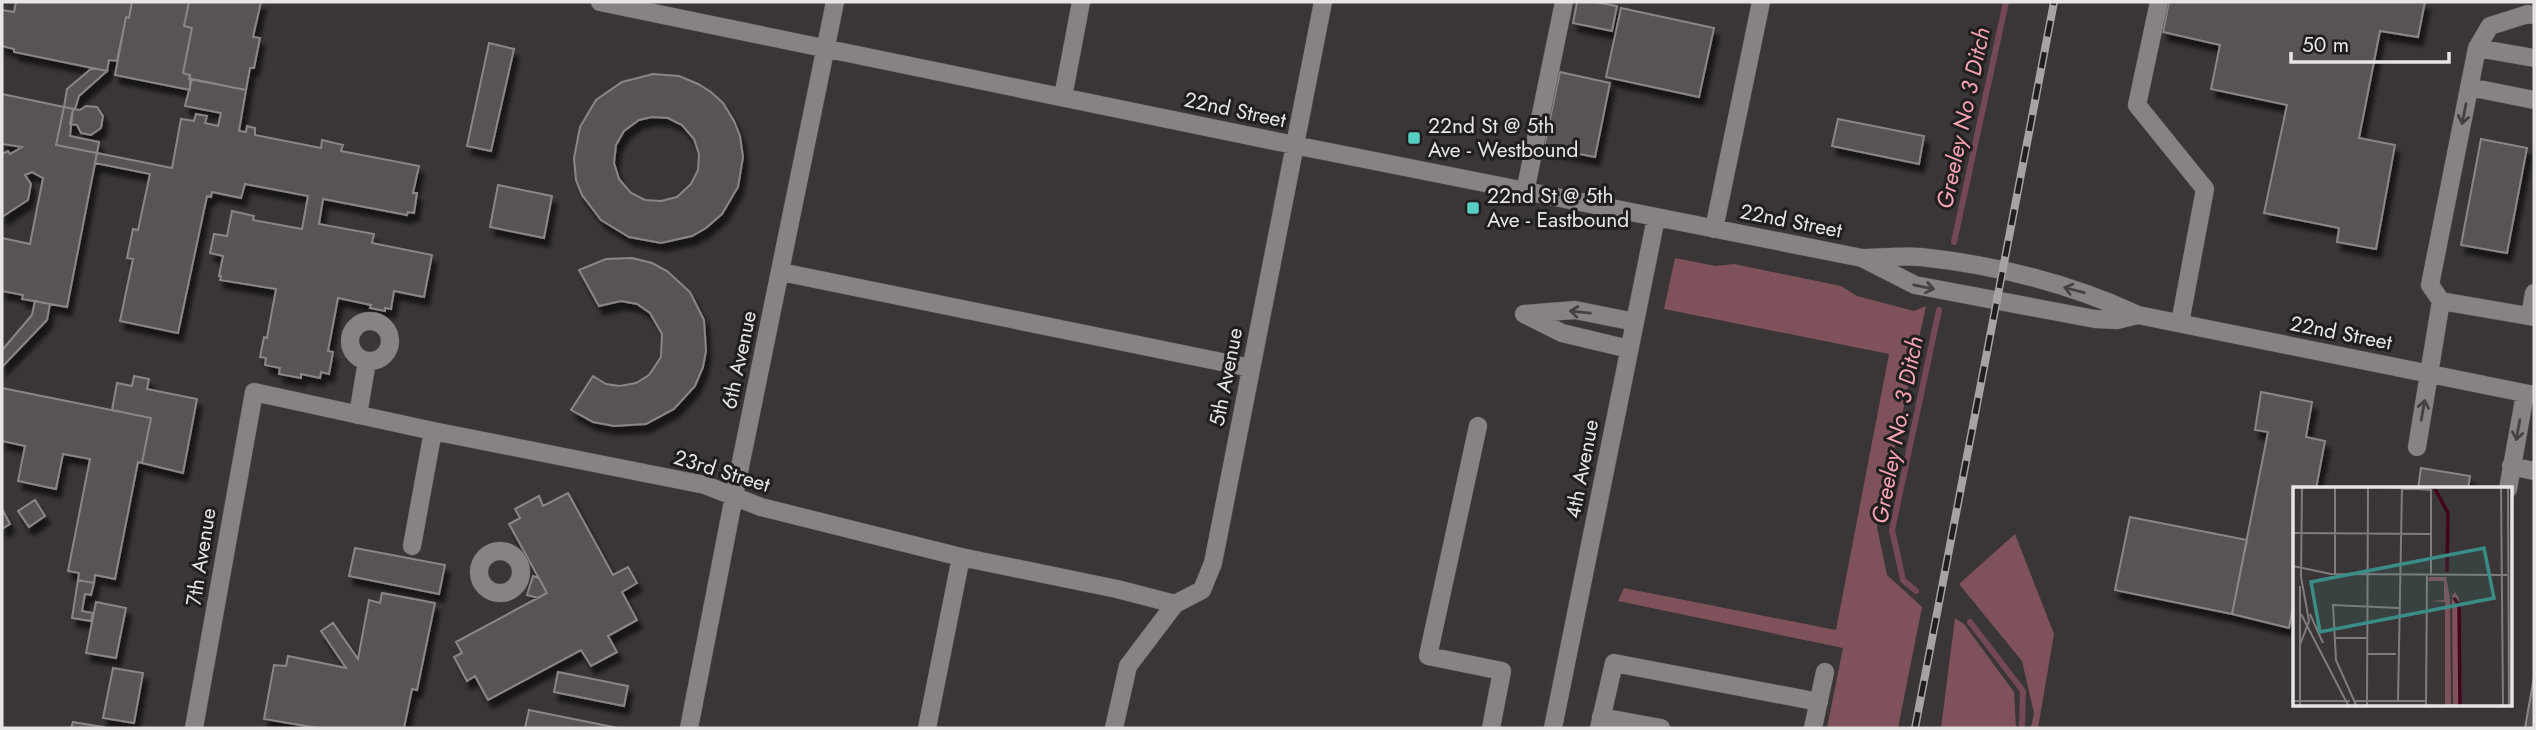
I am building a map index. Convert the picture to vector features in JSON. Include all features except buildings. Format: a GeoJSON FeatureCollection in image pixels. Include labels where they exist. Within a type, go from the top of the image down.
{"type":"FeatureCollection","features":[{"type":"Feature","properties":{"kind":"street","name":"22nd Street"},"geometry":{"type":"LineString","coordinates":[[600,2],[1525,192],[1862,258],[1919,257],[2003,271],[2097,296],[2138,315],[2529,395]]}},
{"type":"Feature","properties":{"kind":"street","name":"6th Avenue"},"geometry":{"type":"LineString","coordinates":[[689,728],[835,2]]}},
{"type":"Feature","properties":{"kind":"street"},"geometry":{"type":"LineString","coordinates":[[1063,97],[1081,2]]}},
{"type":"Feature","properties":{"kind":"street","name":"5th Avenue"},"geometry":{"type":"LineString","coordinates":[[1114,728],[1128,666],[1175,604],[1202,590],[1213,563],[1323,2]]}},
{"type":"Feature","properties":{"kind":"street"},"geometry":{"type":"LineString","coordinates":[[1525,192],[1564,2]]}},
{"type":"Feature","properties":{"kind":"street"},"geometry":{"type":"LineString","coordinates":[[1714,229],[1761,2]]}},
{"type":"Feature","properties":{"kind":"street"},"geometry":{"type":"LineString","coordinates":[[2160,2],[2137,105],[2204,189],[2180,323]]}},
{"type":"Feature","properties":{"kind":"street"},"geometry":{"type":"LineString","coordinates":[[2417,447],[2441,302],[2430,285],[2477,48],[2490,26],[2528,14],[2534,15]]}},
{"type":"Feature","properties":{"kind":"street"},"geometry":{"type":"LineString","coordinates":[[2477,48],[2534,58]]}},
{"type":"Feature","properties":{"kind":"street"},"geometry":{"type":"LineString","coordinates":[[2469,87],[2534,100]]}},
{"type":"Feature","properties":{"kind":"street","name":"4th Avenue"},"geometry":{"type":"LineString","coordinates":[[1553,728],[1656,218]]}},
{"type":"Feature","properties":{"kind":"street","name":"22nd Street"},"geometry":{"type":"LineString","coordinates":[[1862,258],[1915,285],[2095,319],[2117,320],[2138,315]]}},
{"type":"Feature","properties":{"kind":"street"},"geometry":{"type":"LineString","coordinates":[[781,272],[1251,368]]}},
{"type":"Feature","properties":{"kind":"street"},"geometry":{"type":"LineString","coordinates":[[2441,302],[2532,317],[2534,293]]}},
{"type":"Feature","properties":{"kind":"street"},"geometry":{"type":"LineString","coordinates":[[1629,349],[1562,333],[1524,314],[1575,310],[1635,322]]}},
{"type":"Feature","properties":{"kind":"street"},"geometry":{"type":"LineString","coordinates":[[359,415],[367,361]]}},
{"type":"Feature","properties":{"kind":"street","name":"23rd Street"},"geometry":{"type":"LineString","coordinates":[[254,392],[705,485],[761,507],[961,557],[1117,589],[1175,604]]}},
{"type":"Feature","properties":{"kind":"street","name":"7th Avenue"},"geometry":{"type":"LineString","coordinates":[[194,728],[254,392]]}},
{"type":"Feature","properties":{"kind":"street"},"geometry":{"type":"LineString","coordinates":[[2508,487],[2529,395]]}},
{"type":"Feature","properties":{"kind":"street"},"geometry":{"type":"LineString","coordinates":[[1478,426],[1429,656],[1502,671],[1491,728]]}},
{"type":"Feature","properties":{"kind":"street"},"geometry":{"type":"LineString","coordinates":[[412,546],[433,431]]}},
{"type":"Feature","properties":{"kind":"street"},"geometry":{"type":"LineString","coordinates":[[2511,466],[2534,471]]}},
{"type":"Feature","properties":{"kind":"street"},"geometry":{"type":"LineString","coordinates":[[927,728],[961,557]]}},
{"type":"Feature","properties":{"kind":"street"},"geometry":{"type":"LineString","coordinates":[[1661,728],[1600,723],[1614,663],[1819,702]]}},
{"type":"Feature","properties":{"kind":"street"},"geometry":{"type":"LineString","coordinates":[[1813,728],[1825,672]]}},
{"type":"Feature","properties":{"kind":"shaded area"},"geometry":{"type":"Polygon","coordinates":[[[1675,258],[1716,266],[1734,264],[1841,286],[1857,296],[1914,311],[1926,306],[1877,527],[1887,575],[1922,607],[1898,728],[1827,728],[1843,648],[1618,601],[1624,588],[1836,630],[1889,354],[1664,309],[1675,258]]]}},
{"type":"Feature","properties":{"kind":"shaded area"},"geometry":{"type":"Polygon","coordinates":[[[2015,534],[2054,634],[2038,728],[2031,728],[2034,713],[2022,661],[1959,584],[2015,534]]]}},
{"type":"Feature","properties":{"kind":"shaded area"},"geometry":{"type":"Polygon","coordinates":[[[1955,618],[1964,624],[2014,692],[2016,728],[1941,728],[1955,618]]]}},
{"type":"Feature","properties":{"kind":"waterway","name":"Greeley No 3 Ditch"},"geometry":{"type":"LineString","coordinates":[[1954,242],[2006,2]]}},
{"type":"Feature","properties":{"kind":"waterway","name":"Greeley No. 3 Ditch"},"geometry":{"type":"LineString","coordinates":[[1916,591],[1903,580],[1892,530],[1939,310]]}},
{"type":"Feature","properties":{"kind":"waterway"},"geometry":{"type":"LineString","coordinates":[[1970,622],[2023,691],[2022,728]]}},
{"type":"Feature","properties":{"kind":"railway"},"geometry":{"type":"LineString","coordinates":[[1915,728],[2054,2]]}},
{"type":"Feature","properties":{"kind":"place","name":"22nd St @ 5th Ave - Westbound"},"geometry":{"type":"Point","coordinates":[1414,138]}},
{"type":"Feature","properties":{"kind":"place","name":"22nd St @ 5th Ave - Eastbound"},"geometry":{"type":"Point","coordinates":[1473,208]}}]}
